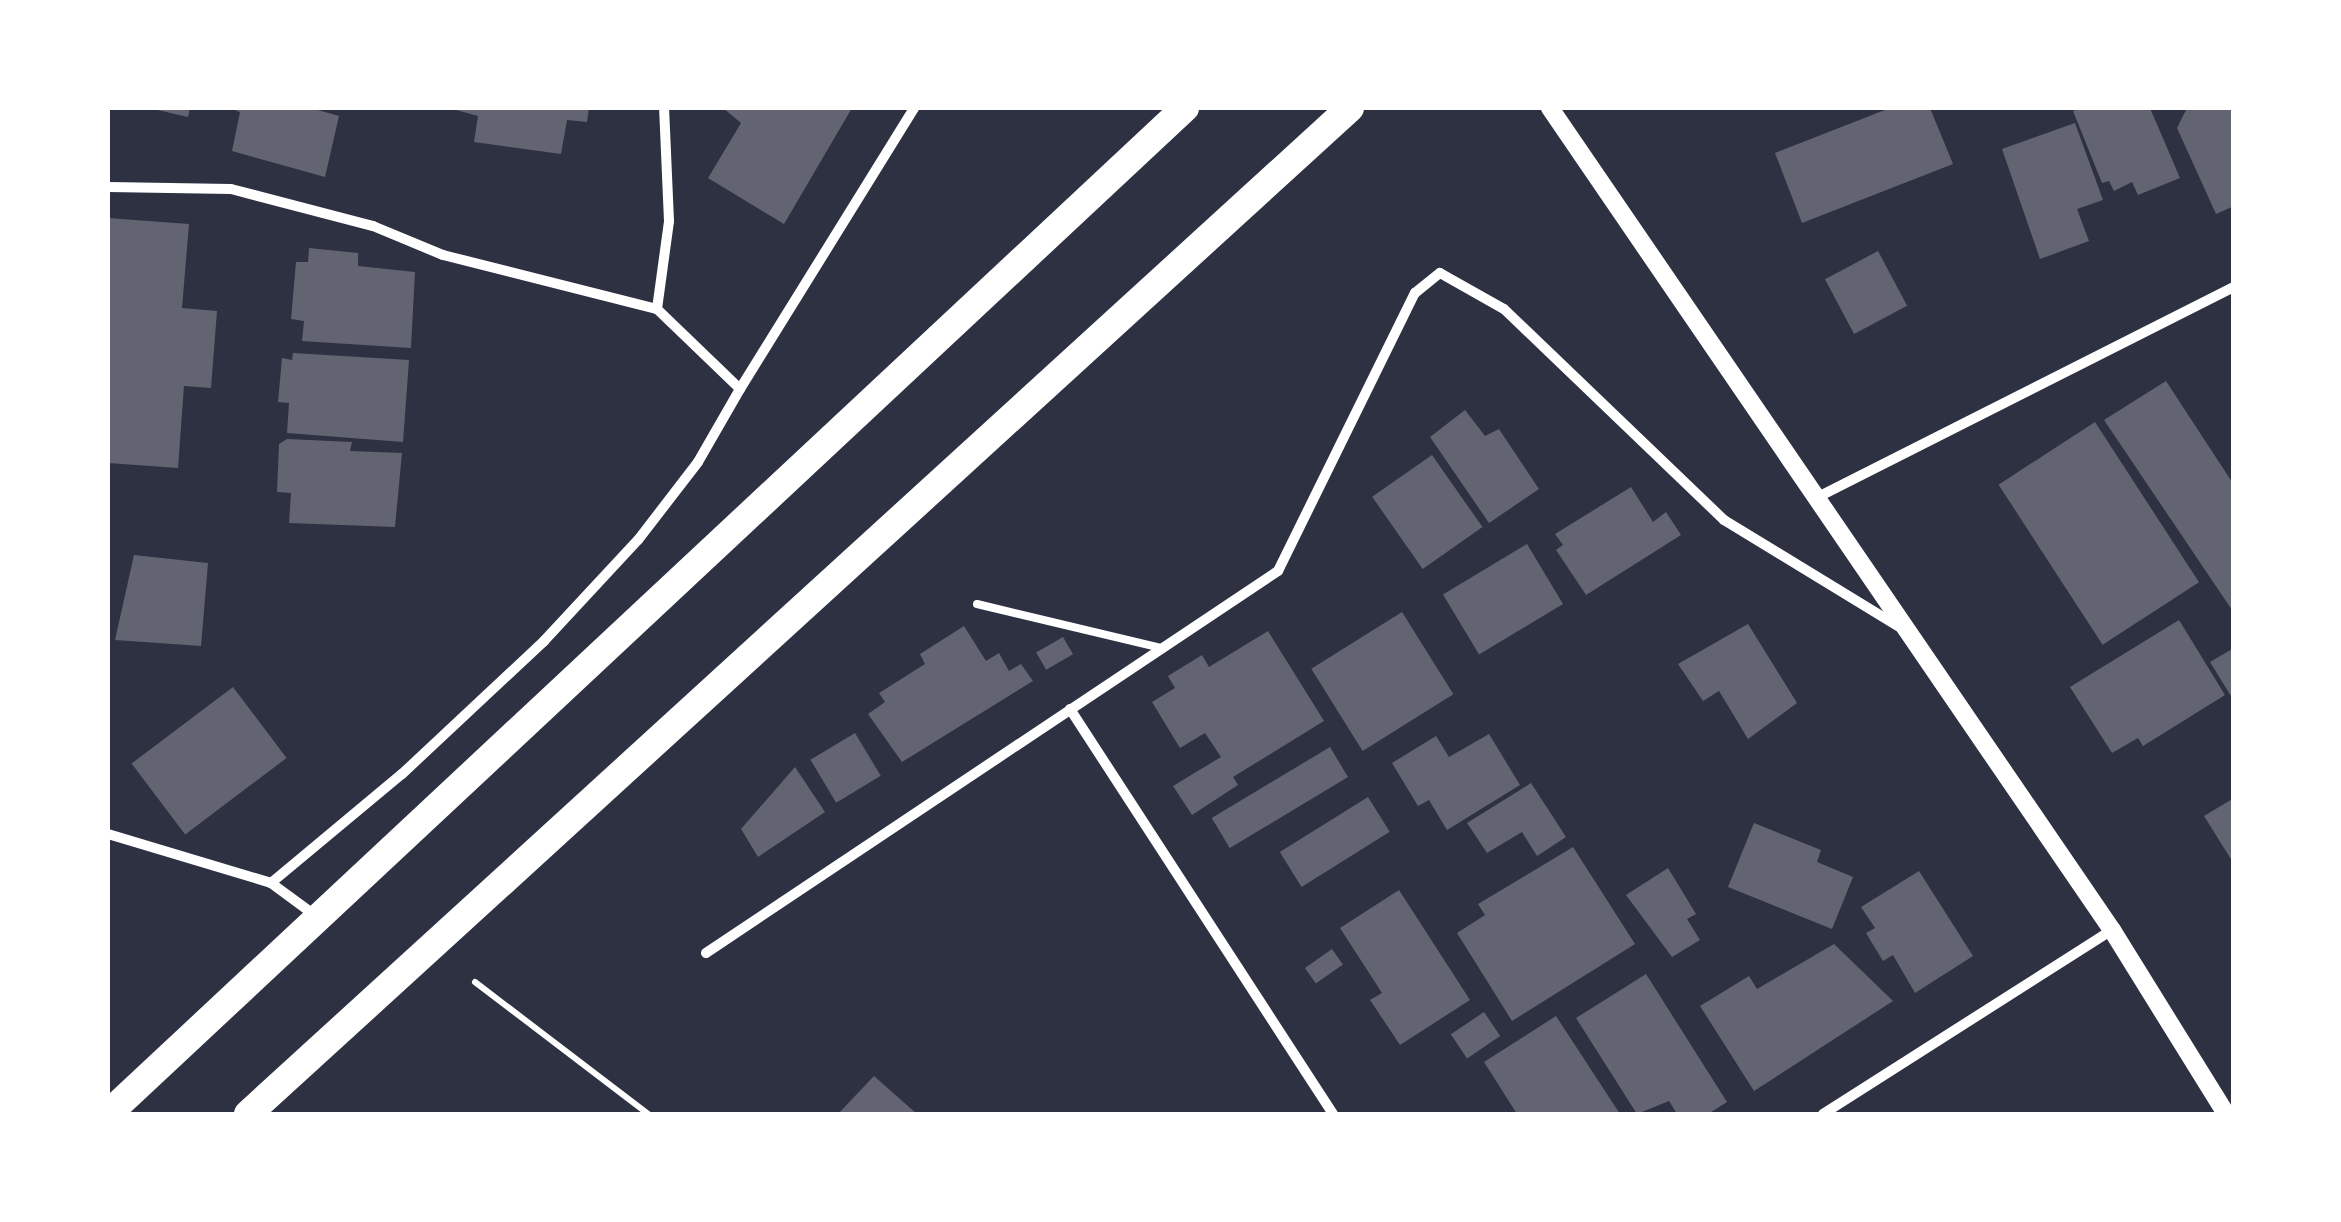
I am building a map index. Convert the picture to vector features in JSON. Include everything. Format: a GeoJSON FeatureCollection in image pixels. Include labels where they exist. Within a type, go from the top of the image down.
{"type":"FeatureCollection","features":[{"type":"Feature","properties":{"kind":"highway"},"geometry":{"type":"LineString","coordinates":[[108,1114],[321,920],[1185,108]]}},
{"type":"Feature","properties":{"kind":"highway"},"geometry":{"type":"LineString","coordinates":[[248,1114],[1350,108]]}},
{"type":"Feature","properties":{"kind":"street"},"geometry":{"type":"LineString","coordinates":[[657,310],[670,221],[664,108]]}},
{"type":"Feature","properties":{"kind":"street"},"geometry":{"type":"LineString","coordinates":[[271,883],[402,774],[544,641],[638,540],[698,462],[914,108]]}},
{"type":"Feature","properties":{"kind":"street"},"geometry":{"type":"LineString","coordinates":[[1550,108],[2112,930],[2226,1114]]}},
{"type":"Feature","properties":{"kind":"street"},"geometry":{"type":"LineString","coordinates":[[108,187],[231,189],[373,226],[443,255],[657,310],[740,389]]}},
{"type":"Feature","properties":{"kind":"street"},"geometry":{"type":"LineString","coordinates":[[706,953],[1278,571],[1414,293],[1440,273],[1504,309],[1724,520],[1907,632]]}},
{"type":"Feature","properties":{"kind":"street"},"geometry":{"type":"LineString","coordinates":[[1816,498],[2234,287]]}},
{"type":"Feature","properties":{"kind":"street"},"geometry":{"type":"LineString","coordinates":[[1070,710],[1333,1114]]}},
{"type":"Feature","properties":{"kind":"street"},"geometry":{"type":"LineString","coordinates":[[108,834],[271,883],[321,920]]}},
{"type":"Feature","properties":{"kind":"street"},"geometry":{"type":"LineString","coordinates":[[1823,1114],[2112,930]]}},
{"type":"Feature","properties":{"kind":"lane"},"geometry":{"type":"LineString","coordinates":[[977,604],[1161,648]]}},
{"type":"Feature","properties":{"kind":"path"},"geometry":{"type":"LineString","coordinates":[[425,951],[511,1005],[648,1114]]}},
{"type":"Feature","properties":{"kind":"building"},"geometry":{"type":"Polygon","coordinates":[[[149,108],[190,108],[188,117],[149,108]]]}},
{"type":"Feature","properties":{"kind":"building"},"geometry":{"type":"Polygon","coordinates":[[[229,108],[311,108],[339,116],[325,177],[232,151],[240,112],[229,108]]]}},
{"type":"Feature","properties":{"kind":"building"},"geometry":{"type":"Polygon","coordinates":[[[449,108],[589,108],[587,122],[567,120],[561,154],[474,142],[478,116],[449,108]]]}},
{"type":"Feature","properties":{"kind":"building"},"geometry":{"type":"Polygon","coordinates":[[[723,108],[852,108],[784,224],[708,178],[741,123],[723,108]]]}},
{"type":"Feature","properties":{"kind":"building"},"geometry":{"type":"Polygon","coordinates":[[[1890,108],[1930,108],[1953,164],[1802,223],[1775,153],[1890,108]]]}},
{"type":"Feature","properties":{"kind":"building"},"geometry":{"type":"Polygon","coordinates":[[[2150,108],[2180,178],[2138,195],[2132,182],[2114,191],[2109,181],[2102,183],[2073,111],[2150,108]]]}},
{"type":"Feature","properties":{"kind":"building"},"geometry":{"type":"Polygon","coordinates":[[[2187,108],[2234,108],[2234,206],[2216,214],[2177,128],[2187,108]]]}},
{"type":"Feature","properties":{"kind":"building"},"geometry":{"type":"Polygon","coordinates":[[[2075,123],[2103,200],[2077,209],[2089,241],[2040,259],[2002,149],[2075,123]]]}},
{"type":"Feature","properties":{"kind":"building"},"geometry":{"type":"Polygon","coordinates":[[[108,218],[189,224],[182,308],[217,311],[211,388],[184,386],[178,468],[108,463],[108,218]]]}},
{"type":"Feature","properties":{"kind":"building"},"geometry":{"type":"Polygon","coordinates":[[[309,248],[358,253],[358,266],[415,272],[411,348],[302,341],[304,321],[291,319],[296,262],[308,262],[309,248]]]}},
{"type":"Feature","properties":{"kind":"building"},"geometry":{"type":"Polygon","coordinates":[[[1878,251],[1907,306],[1854,334],[1825,279],[1878,251]]]}},
{"type":"Feature","properties":{"kind":"building"},"geometry":{"type":"Polygon","coordinates":[[[293,353],[409,360],[403,442],[287,433],[289,403],[278,402],[282,358],[292,360],[293,353]]]}},
{"type":"Feature","properties":{"kind":"building"},"geometry":{"type":"Polygon","coordinates":[[[2166,381],[2234,485],[2234,613],[2104,420],[2166,381]]]}},
{"type":"Feature","properties":{"kind":"building"},"geometry":{"type":"Polygon","coordinates":[[[1465,410],[1485,436],[1499,429],[1539,489],[1489,523],[1430,437],[1465,410]]]}},
{"type":"Feature","properties":{"kind":"building"},"geometry":{"type":"Polygon","coordinates":[[[2095,422],[2199,582],[2103,645],[1999,485],[2095,422]]]}},
{"type":"Feature","properties":{"kind":"building"},"geometry":{"type":"Polygon","coordinates":[[[287,439],[352,442],[350,451],[402,453],[395,527],[289,523],[291,493],[277,492],[279,444],[287,439]]]}},
{"type":"Feature","properties":{"kind":"building"},"geometry":{"type":"Polygon","coordinates":[[[1432,455],[1482,527],[1423,569],[1372,497],[1432,455]]]}},
{"type":"Feature","properties":{"kind":"building"},"geometry":{"type":"Polygon","coordinates":[[[1631,487],[1653,522],[1666,512],[1681,535],[1586,595],[1556,550],[1563,545],[1555,534],[1631,487]]]}},
{"type":"Feature","properties":{"kind":"building"},"geometry":{"type":"Polygon","coordinates":[[[1527,544],[1563,604],[1479,654],[1443,594],[1527,544]]]}},
{"type":"Feature","properties":{"kind":"building"},"geometry":{"type":"Polygon","coordinates":[[[134,555],[208,563],[201,646],[115,640],[134,555]]]}},
{"type":"Feature","properties":{"kind":"building"},"geometry":{"type":"Polygon","coordinates":[[[1402,612],[1453,694],[1363,751],[1311,669],[1402,612]]]}},
{"type":"Feature","properties":{"kind":"building"},"geometry":{"type":"Polygon","coordinates":[[[2179,620],[2225,695],[2143,746],[2138,738],[2112,753],[2070,687],[2179,620]]]}},
{"type":"Feature","properties":{"kind":"building"},"geometry":{"type":"Polygon","coordinates":[[[1748,624],[1797,703],[1748,739],[1719,691],[1703,701],[1678,664],[1748,624]]]}},
{"type":"Feature","properties":{"kind":"building"},"geometry":{"type":"Polygon","coordinates":[[[964,626],[986,661],[999,653],[1009,671],[1021,664],[1033,681],[902,762],[868,714],[885,702],[879,693],[925,664],[920,654],[964,626]]]}},
{"type":"Feature","properties":{"kind":"building"},"geometry":{"type":"Polygon","coordinates":[[[1268,631],[1324,721],[1233,777],[1238,785],[1192,815],[1173,786],[1221,757],[1205,733],[1180,748],[1152,702],[1175,688],[1168,676],[1202,655],[1209,667],[1268,631]]]}},
{"type":"Feature","properties":{"kind":"building"},"geometry":{"type":"Polygon","coordinates":[[[1063,637],[1073,654],[1046,670],[1036,652],[1063,637]]]}},
{"type":"Feature","properties":{"kind":"building"},"geometry":{"type":"Polygon","coordinates":[[[2234,648],[2234,701],[2210,662],[2234,648]]]}},
{"type":"Feature","properties":{"kind":"building"},"geometry":{"type":"Polygon","coordinates":[[[233,687],[287,758],[185,835],[132,763],[233,687]]]}},
{"type":"Feature","properties":{"kind":"building"},"geometry":{"type":"Polygon","coordinates":[[[855,733],[881,776],[836,803],[810,760],[855,733]]]}},
{"type":"Feature","properties":{"kind":"building"},"geometry":{"type":"Polygon","coordinates":[[[1489,734],[1520,785],[1447,830],[1429,800],[1418,806],[1392,763],[1436,736],[1449,757],[1489,734]]]}},
{"type":"Feature","properties":{"kind":"building"},"geometry":{"type":"Polygon","coordinates":[[[1330,747],[1348,777],[1230,848],[1212,818],[1330,747]]]}},
{"type":"Feature","properties":{"kind":"building"},"geometry":{"type":"Polygon","coordinates":[[[795,767],[825,812],[758,857],[741,829],[795,767]]]}},
{"type":"Feature","properties":{"kind":"building"},"geometry":{"type":"Polygon","coordinates":[[[1531,783],[1566,837],[1537,856],[1522,832],[1487,853],[1467,823],[1531,783]]]}},
{"type":"Feature","properties":{"kind":"building"},"geometry":{"type":"Polygon","coordinates":[[[1368,797],[1390,832],[1302,887],[1280,852],[1368,797]]]}},
{"type":"Feature","properties":{"kind":"building"},"geometry":{"type":"Polygon","coordinates":[[[2234,798],[2234,864],[2204,816],[2234,798]]]}},
{"type":"Feature","properties":{"kind":"building"},"geometry":{"type":"Polygon","coordinates":[[[1754,823],[1821,850],[1817,862],[1853,877],[1832,929],[1728,887],[1754,823]]]}},
{"type":"Feature","properties":{"kind":"building"},"geometry":{"type":"Polygon","coordinates":[[[1573,847],[1635,944],[1512,1021],[1457,933],[1485,915],[1478,904],[1573,847]]]}},
{"type":"Feature","properties":{"kind":"building"},"geometry":{"type":"Polygon","coordinates":[[[1668,868],[1696,914],[1687,919],[1700,940],[1672,957],[1626,895],[1668,868]]]}},
{"type":"Feature","properties":{"kind":"building"},"geometry":{"type":"Polygon","coordinates":[[[1919,871],[1973,956],[1915,993],[1893,955],[1883,961],[1866,933],[1875,928],[1861,907],[1919,871]]]}},
{"type":"Feature","properties":{"kind":"building"},"geometry":{"type":"Polygon","coordinates":[[[1399,890],[1470,1000],[1400,1045],[1370,1000],[1382,993],[1340,928],[1399,890]]]}},
{"type":"Feature","properties":{"kind":"building"},"geometry":{"type":"Polygon","coordinates":[[[1834,944],[1893,1001],[1754,1091],[1700,1006],[1749,976],[1757,989],[1834,944]]]}},
{"type":"Feature","properties":{"kind":"building"},"geometry":{"type":"Polygon","coordinates":[[[1332,949],[1343,965],[1316,983],[1305,968],[1332,949]]]}},
{"type":"Feature","properties":{"kind":"building"},"geometry":{"type":"Polygon","coordinates":[[[1646,974],[1727,1102],[1708,1114],[1677,1114],[1669,1101],[1637,1114],[1576,1018],[1646,974]]]}},
{"type":"Feature","properties":{"kind":"building"},"geometry":{"type":"Polygon","coordinates":[[[1484,1012],[1500,1036],[1467,1058],[1451,1034],[1484,1012]]]}},
{"type":"Feature","properties":{"kind":"building"},"geometry":{"type":"Polygon","coordinates":[[[1556,1016],[1620,1114],[1517,1114],[1484,1062],[1556,1016]]]}},
{"type":"Feature","properties":{"kind":"building"},"geometry":{"type":"Polygon","coordinates":[[[874,1076],[917,1114],[838,1114],[874,1076]]]}}]}
